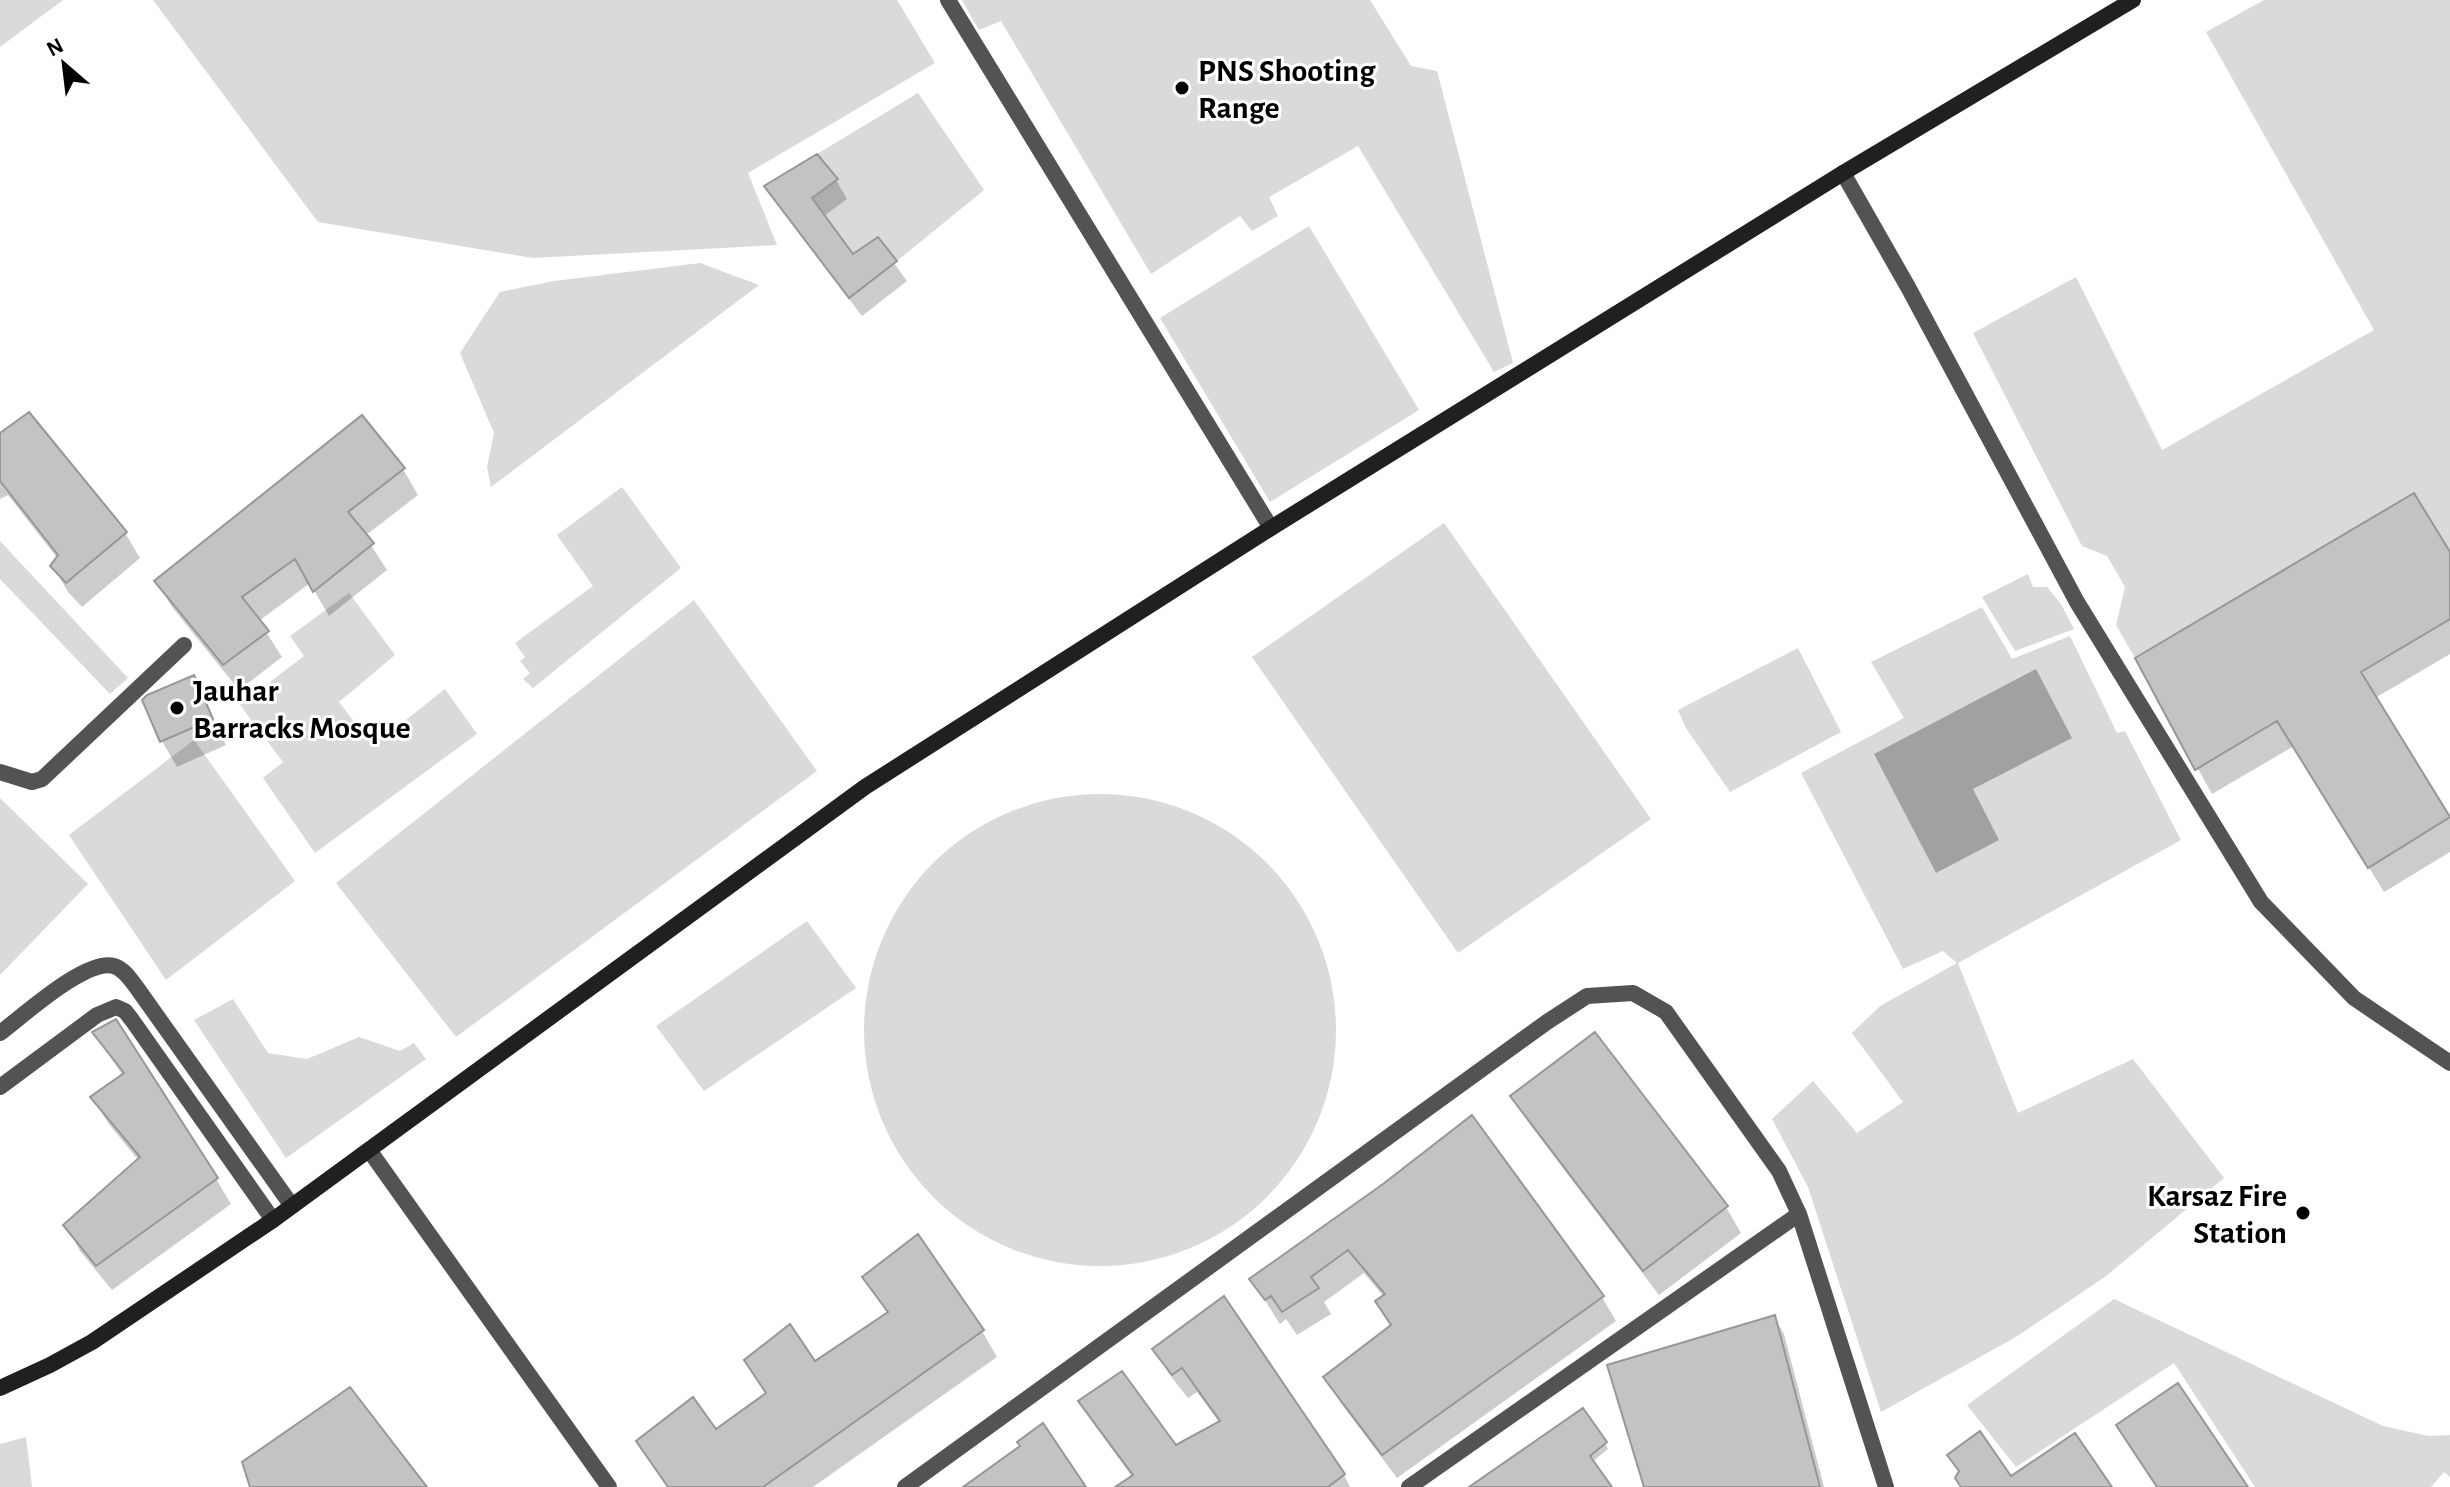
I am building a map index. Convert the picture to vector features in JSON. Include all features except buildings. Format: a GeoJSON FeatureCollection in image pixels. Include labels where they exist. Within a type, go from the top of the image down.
{"type":"FeatureCollection","features":[{"type":"Feature","properties":{"kind":"street"},"geometry":{"type":"LineString","coordinates":[[948,0],[1271,528]]}},
{"type":"Feature","properties":{"kind":"street"},"geometry":{"type":"LineString","coordinates":[[0,1388],[92,1342],[273,1220],[865,787],[1271,528],[1843,173],[2133,0]]}},
{"type":"Feature","properties":{"kind":"street"},"geometry":{"type":"LineString","coordinates":[[1843,173],[1916,300],[2077,602],[2261,902],[2354,998],[2450,1063]]}},
{"type":"Feature","properties":{"kind":"street"},"geometry":{"type":"LineString","coordinates":[[0,772],[32,782],[42,779],[184,645]]}},
{"type":"Feature","properties":{"kind":"street"},"geometry":{"type":"LineString","coordinates":[[0,1033],[83,972],[101,966],[114,966],[126,974],[137,988],[292,1206]]}},
{"type":"Feature","properties":{"kind":"street"},"geometry":{"type":"LineString","coordinates":[[905,1487],[1534,1031],[1587,996],[1633,993],[1666,1012],[1779,1171],[1799,1214],[1886,1487]]}},
{"type":"Feature","properties":{"kind":"street"},"geometry":{"type":"LineString","coordinates":[[0,1087],[97,1015],[116,1007],[125,1011],[273,1220]]}},
{"type":"Feature","properties":{"kind":"street"},"geometry":{"type":"LineString","coordinates":[[369,1150],[609,1487]]}},
{"type":"Feature","properties":{"kind":"street"},"geometry":{"type":"LineString","coordinates":[[1409,1487],[1799,1214]]}},
{"type":"Feature","properties":{"kind":"shaded area"},"geometry":{"type":"Polygon","coordinates":[[[0,0],[63,0],[0,47],[0,0]]]}},
{"type":"Feature","properties":{"kind":"shaded area"},"geometry":{"type":"Polygon","coordinates":[[[153,0],[897,0],[935,63],[748,173],[777,245],[533,258],[318,222],[153,0]]]}},
{"type":"Feature","properties":{"kind":"shaded area","name":"PNS Shooting Range"},"geometry":{"type":"Polygon","coordinates":[[[962,0],[1370,0],[1411,66],[1437,71],[1513,363],[1494,372],[1358,146],[1269,197],[1278,216],[1252,231],[1240,216],[1151,274],[1001,21],[979,30],[962,0]]]}},
{"type":"Feature","properties":{"kind":"shaded area"},"geometry":{"type":"Polygon","coordinates":[[[2264,0],[2450,0],[2450,552],[2414,493],[2135,658],[2116,625],[2125,587],[2107,556],[2082,546],[1973,333],[2076,277],[2162,450],[2374,330],[2206,32],[2264,0]]]}},
{"type":"Feature","properties":{"kind":"shaded area"},"geometry":{"type":"Polygon","coordinates":[[[918,93],[984,190],[897,261],[878,237],[853,254],[812,198],[837,178],[817,154],[918,93]]]}},
{"type":"Feature","properties":{"kind":"shaded area"},"geometry":{"type":"Polygon","coordinates":[[[1309,226],[1419,410],[1270,502],[1160,318],[1309,226]]]}},
{"type":"Feature","properties":{"kind":"shaded area"},"geometry":{"type":"Polygon","coordinates":[[[700,263],[759,285],[491,487],[487,467],[494,433],[460,353],[500,292],[554,281],[700,263]]]}},
{"type":"Feature","properties":{"kind":"shaded area"},"geometry":{"type":"Polygon","coordinates":[[[622,487],[681,568],[533,688],[523,679],[530,673],[520,661],[525,657],[515,643],[593,586],[557,535],[622,487]]]}},
{"type":"Feature","properties":{"kind":"shaded area"},"geometry":{"type":"Polygon","coordinates":[[[1444,523],[1651,819],[1458,953],[1252,657],[1444,523]]]}},
{"type":"Feature","properties":{"kind":"shaded area"},"geometry":{"type":"Polygon","coordinates":[[[0,541],[128,678],[110,694],[0,579],[0,541]]]}},
{"type":"Feature","properties":{"kind":"shaded area"},"geometry":{"type":"Polygon","coordinates":[[[2028,574],[2033,587],[2047,587],[2061,604],[2074,629],[2015,651],[1982,597],[2028,574]]]}},
{"type":"Feature","properties":{"kind":"shaded area"},"geometry":{"type":"Polygon","coordinates":[[[349,593],[395,655],[339,702],[373,746],[445,689],[477,734],[315,853],[263,778],[283,762],[240,705],[304,656],[290,636],[349,593]]]}},
{"type":"Feature","properties":{"kind":"shaded area"},"geometry":{"type":"Polygon","coordinates":[[[694,600],[817,771],[456,1037],[336,883],[694,600]]]}},
{"type":"Feature","properties":{"kind":"shaded area"},"geometry":{"type":"Polygon","coordinates":[[[1982,607],[2012,659],[2070,636],[2117,733],[2125,731],[2181,840],[1958,963],[2018,1113],[2133,1059],[2224,1178],[2106,1276],[2016,1337],[1881,1412],[1808,1187],[1772,1119],[1813,1081],[1857,1133],[1903,1102],[1852,1033],[1880,1006],[1957,963],[1943,951],[1903,969],[1801,773],[1904,718],[1871,662],[1982,607]]]}},
{"type":"Feature","properties":{"kind":"shaded area"},"geometry":{"type":"Polygon","coordinates":[[[1798,648],[1841,732],[1730,792],[1686,728],[1678,710],[1798,648]]]}},
{"type":"Feature","properties":{"kind":"shaded area"},"geometry":{"type":"Polygon","coordinates":[[[2036,669],[2072,738],[1973,789],[1999,840],[1936,873],[1874,754],[2036,669]]]}},
{"type":"Feature","properties":{"kind":"shaded area"},"geometry":{"type":"Polygon","coordinates":[[[194,740],[295,881],[166,980],[69,835],[194,740]]]}},
{"type":"Feature","properties":{"kind":"shaded area"},"geometry":{"type":"Polygon","coordinates":[[[1100,794],[1146,798],[1190,812],[1231,833],[1267,863],[1297,899],[1318,940],[1332,984],[1336,1030],[1332,1076],[1318,1120],[1297,1161],[1267,1197],[1231,1227],[1190,1248],[1146,1262],[1100,1266],[1054,1262],[1010,1248],[969,1227],[933,1197],[903,1161],[882,1120],[868,1076],[864,1030],[868,984],[882,940],[903,899],[933,863],[969,833],[1010,812],[1054,798],[1100,794]]]}},
{"type":"Feature","properties":{"kind":"shaded area"},"geometry":{"type":"Polygon","coordinates":[[[0,798],[88,884],[0,975],[0,798]]]}},
{"type":"Feature","properties":{"kind":"shaded area"},"geometry":{"type":"Polygon","coordinates":[[[807,921],[856,988],[704,1091],[656,1026],[807,921]]]}},
{"type":"Feature","properties":{"kind":"shaded area"},"geometry":{"type":"Polygon","coordinates":[[[233,999],[268,1053],[307,1059],[359,1037],[400,1051],[414,1043],[426,1059],[286,1158],[194,1020],[233,999]]]}},
{"type":"Feature","properties":{"kind":"shaded area"},"geometry":{"type":"Polygon","coordinates":[[[2114,1299],[2383,1426],[2429,1436],[2450,1435],[2450,1477],[2444,1472],[2431,1487],[2255,1487],[2174,1363],[2016,1467],[1967,1405],[2114,1299]]]}},
{"type":"Feature","properties":{"kind":"shaded area"},"geometry":{"type":"Polygon","coordinates":[[[26,1437],[32,1487],[0,1487],[0,1444],[26,1437]]]}},
{"type":"Feature","properties":{"kind":"place","name":"PNS Shooting Range"},"geometry":{"type":"Point","coordinates":[1182,88]}},
{"type":"Feature","properties":{"kind":"place","name":"Jauhar Barracks Mosque"},"geometry":{"type":"Point","coordinates":[177,708]}},
{"type":"Feature","properties":{"kind":"place","name":"Karsaz Fire Station"},"geometry":{"type":"Point","coordinates":[2303,1213]}}]}
